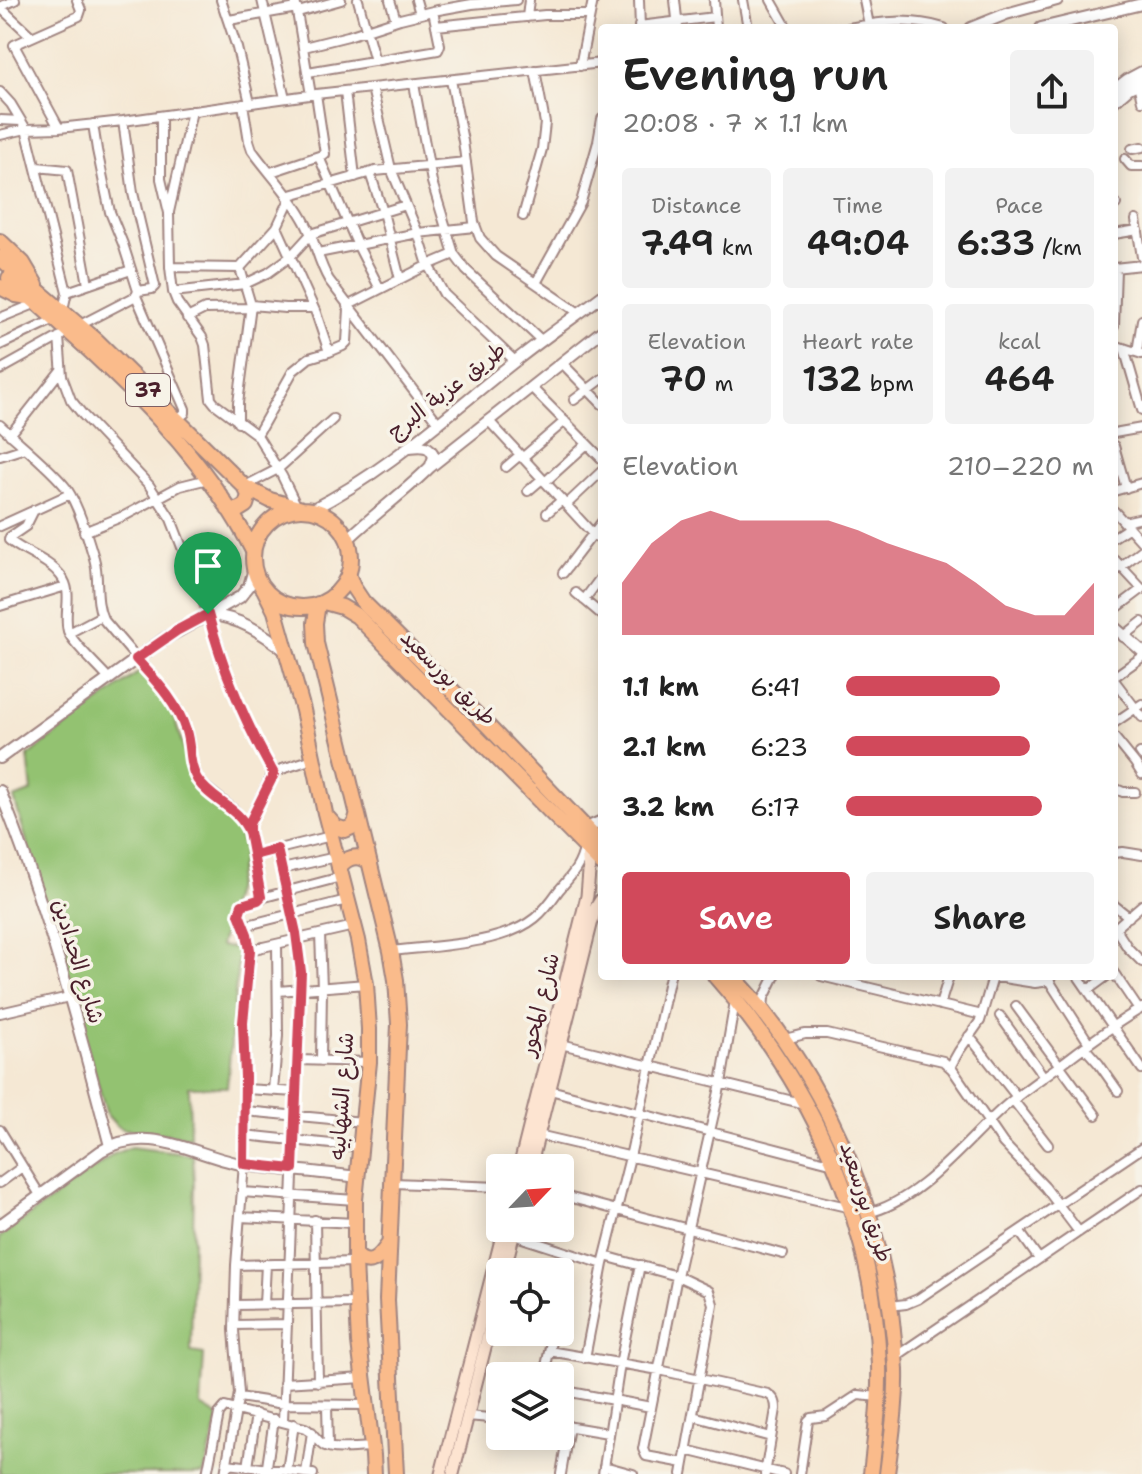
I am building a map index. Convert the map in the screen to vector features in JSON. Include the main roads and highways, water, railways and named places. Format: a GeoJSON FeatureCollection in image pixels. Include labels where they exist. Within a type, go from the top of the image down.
{"type":"FeatureCollection","features":[{"type":"Feature","properties":{"kind":"highway"},"geometry":{"type":"LineString","coordinates":[[0,241],[33,277],[35,297],[16,295],[0,287]]}},
{"type":"Feature","properties":{"kind":"highway","name":"37"},"geometry":{"type":"LineString","coordinates":[[0,258],[35,297]]}},
{"type":"Feature","properties":{"kind":"highway","name":"37"},"geometry":{"type":"LineString","coordinates":[[0,270],[59,315],[69,331],[140,399],[186,449],[210,479],[253,551]]}},
{"type":"Feature","properties":{"kind":"highway","name":"37"},"geometry":{"type":"LineString","coordinates":[[69,331],[129,371],[245,487],[270,500],[303,508]]}},
{"type":"Feature","properties":{"kind":"highway"},"geometry":{"type":"LineString","coordinates":[[228,509],[238,510],[246,505],[249,495],[245,487]]}},
{"type":"Feature","properties":{"kind":"highway"},"geometry":{"type":"LineString","coordinates":[[303,508],[330,518],[340,528],[347,540],[350,557],[348,574],[336,593],[321,603],[304,607],[275,599],[264,589],[254,569],[253,551],[259,534],[270,521],[285,512],[303,508]]}},
{"type":"Feature","properties":{"kind":"highway","name":"طريق بورسعيد"},"geometry":{"type":"LineString","coordinates":[[348,574],[363,602],[598,860]]}},
{"type":"Feature","properties":{"kind":"highway","name":"شارع الشهابيه"},"geometry":{"type":"LineString","coordinates":[[264,589],[275,611],[303,710],[366,984],[369,1062],[376,1100],[364,1122],[354,1223],[357,1303],[374,1474]]}},
{"type":"Feature","properties":{"kind":"highway"},"geometry":{"type":"LineString","coordinates":[[321,603],[315,623],[316,643],[391,951],[398,1009],[387,1313],[396,1474]]}},
{"type":"Feature","properties":{"kind":"highway","name":"طريق بورسعيد"},"geometry":{"type":"LineString","coordinates":[[321,603],[342,607],[357,616],[481,729]]}},
{"type":"Feature","properties":{"kind":"highway","name":"طريق بورسعيد"},"geometry":{"type":"LineString","coordinates":[[503,753],[598,841]]}},
{"type":"Feature","properties":{"kind":"highway"},"geometry":{"type":"LineString","coordinates":[[325,813],[334,825],[343,830],[354,826],[357,816]]}},
{"type":"Feature","properties":{"kind":"highway"},"geometry":{"type":"LineString","coordinates":[[339,867],[351,858],[361,857],[368,861]]}},
{"type":"Feature","properties":{"kind":"highway","name":"طريق بورسعيد"},"geometry":{"type":"LineString","coordinates":[[718,980],[779,1040],[813,1083],[829,1115],[867,1213],[889,1306],[895,1361],[896,1388],[887,1474]]}},
{"type":"Feature","properties":{"kind":"highway","name":"طريق بورسعيد"},"geometry":{"type":"LineString","coordinates":[[736,980],[763,1011],[779,1040],[835,1164],[851,1208],[870,1283],[879,1365],[871,1474]]}},
{"type":"Feature","properties":{"kind":"highway"},"geometry":{"type":"LineString","coordinates":[[376,1100],[391,1101],[396,1106]]}},
{"type":"Feature","properties":{"kind":"highway"},"geometry":{"type":"LineString","coordinates":[[355,1258],[372,1261],[389,1243]]}},
{"type":"Feature","properties":{"kind":"highway"},"geometry":{"type":"LineString","coordinates":[[879,1365],[895,1361]]}},
{"type":"Feature","properties":{"kind":"highway"},"geometry":{"type":"LineString","coordinates":[[879,1393],[896,1388]]}},
{"type":"Feature","properties":{"kind":"main road","name":"شارع المحور"},"geometry":{"type":"LineString","coordinates":[[523,1154],[548,1074],[588,890],[586,848]]}},
{"type":"Feature","properties":{"kind":"main road","name":"شارع المحور"},"geometry":{"type":"LineString","coordinates":[[533,1154],[550,1090],[548,1074],[561,1044],[598,904]]}},
{"type":"Feature","properties":{"kind":"main road"},"geometry":{"type":"LineString","coordinates":[[453,1474],[452,1456],[508,1242]]}},
{"type":"Feature","properties":{"kind":"main road"},"geometry":{"type":"LineString","coordinates":[[441,1474],[468,1416],[486,1344]]}}]}
